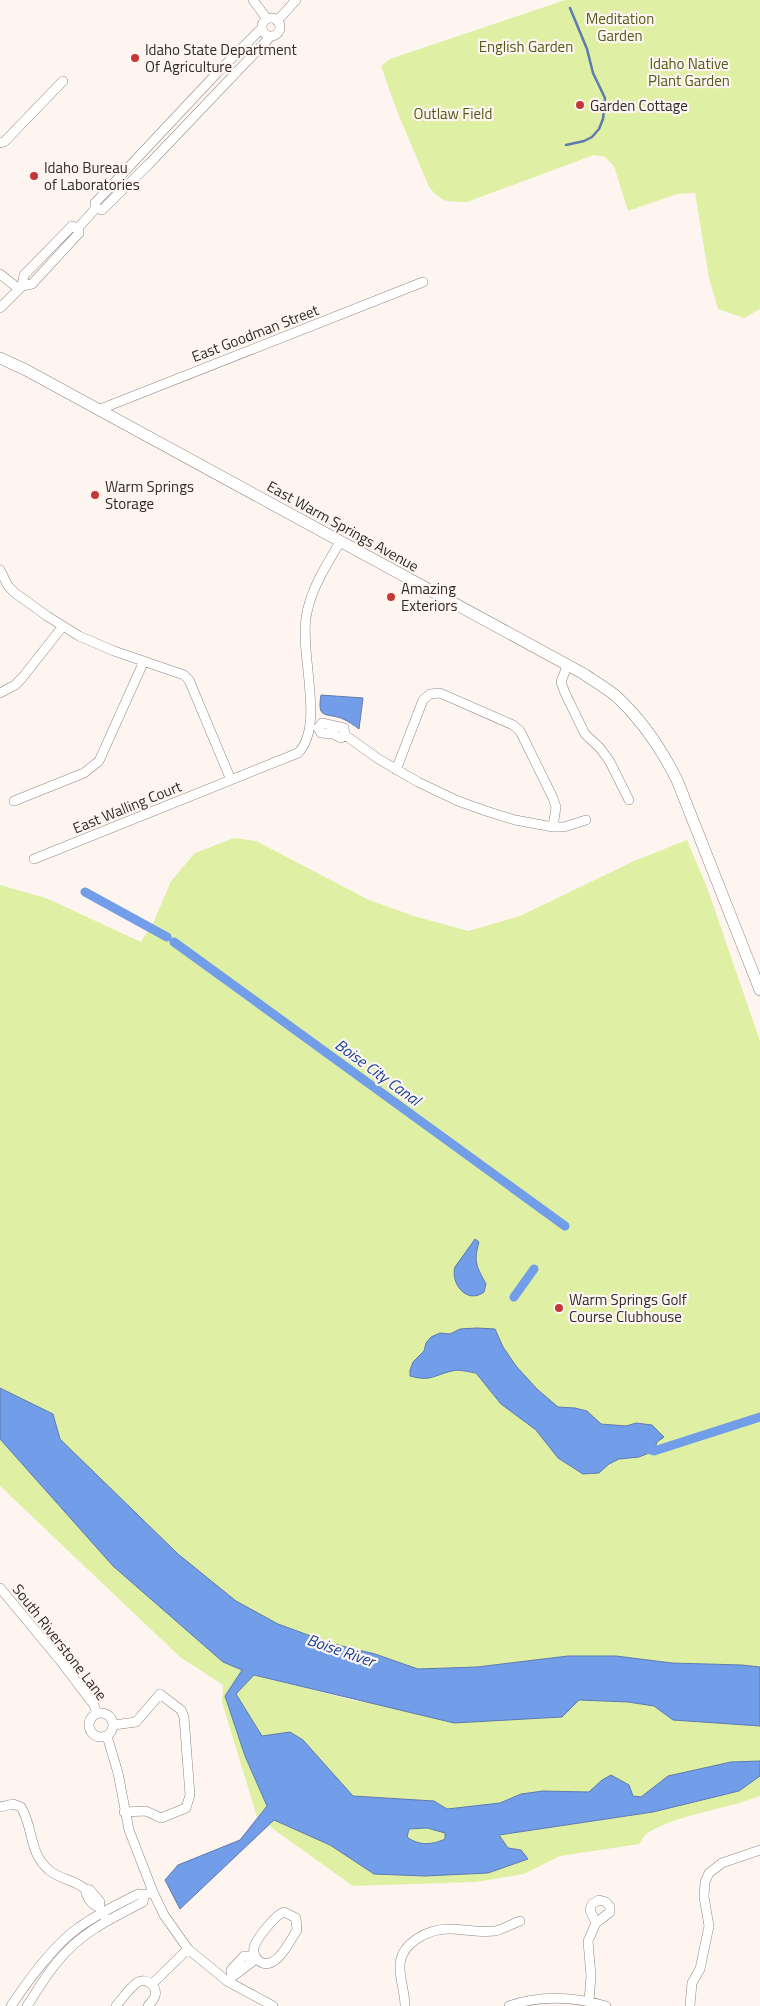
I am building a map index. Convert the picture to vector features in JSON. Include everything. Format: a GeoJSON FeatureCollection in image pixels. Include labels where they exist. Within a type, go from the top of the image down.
{"type":"FeatureCollection","features":[{"type":"Feature","properties":{"kind":"street"},"geometry":{"type":"LineString","coordinates":[[253,0],[264,24],[264,32],[271,36]]}},
{"type":"Feature","properties":{"kind":"street"},"geometry":{"type":"LineString","coordinates":[[277,21],[296,0]]}},
{"type":"Feature","properties":{"kind":"street"},"geometry":{"type":"LineString","coordinates":[[96,208],[94,203],[264,24],[272,19],[277,21]]}},
{"type":"Feature","properties":{"kind":"street"},"geometry":{"type":"LineString","coordinates":[[96,208],[102,210],[109,204],[271,36],[278,31],[277,21]]}},
{"type":"Feature","properties":{"kind":"street"},"geometry":{"type":"LineString","coordinates":[[0,143],[4,142],[63,81]]}},
{"type":"Feature","properties":{"kind":"street"},"geometry":{"type":"LineString","coordinates":[[0,308],[21,287],[32,284],[79,233],[78,228],[96,208]]}},
{"type":"Feature","properties":{"kind":"street"},"geometry":{"type":"LineString","coordinates":[[0,274],[21,287]]}},
{"type":"Feature","properties":{"kind":"street","name":"East Goodman Street"},"geometry":{"type":"LineString","coordinates":[[98,410],[423,282]]}},
{"type":"Feature","properties":{"kind":"street","name":"East Warm Springs Avenue"},"geometry":{"type":"LineString","coordinates":[[0,358],[567,666],[615,695],[644,726],[662,751],[676,780],[760,990]]}},
{"type":"Feature","properties":{"kind":"street"},"geometry":{"type":"LineString","coordinates":[[340,542],[318,581],[305,621],[314,727],[322,723],[344,728],[345,735],[396,770],[458,801],[515,820],[554,827],[564,827],[586,820]]}},
{"type":"Feature","properties":{"kind":"street"},"geometry":{"type":"LineString","coordinates":[[0,570],[8,586],[15,593],[63,626],[97,644],[184,675],[189,680],[231,780]]}},
{"type":"Feature","properties":{"kind":"street"},"geometry":{"type":"LineString","coordinates":[[0,693],[16,685],[63,626]]}},
{"type":"Feature","properties":{"kind":"street"},"geometry":{"type":"LineString","coordinates":[[14,801],[92,768],[104,752],[144,661]]}},
{"type":"Feature","properties":{"kind":"street"},"geometry":{"type":"LineString","coordinates":[[567,666],[562,678],[565,693],[584,734],[600,748],[610,762],[630,800]]}},
{"type":"Feature","properties":{"kind":"street"},"geometry":{"type":"LineString","coordinates":[[396,770],[423,700],[430,694],[440,692],[505,720],[520,731],[553,798],[556,807],[554,827]]}},
{"type":"Feature","properties":{"kind":"street","name":"East Walling Court"},"geometry":{"type":"LineString","coordinates":[[34,860],[298,753],[314,727]]}},
{"type":"Feature","properties":{"kind":"street","name":"South Riverstone Lane"},"geometry":{"type":"LineString","coordinates":[[0,1588],[59,1659],[94,1705],[97,1714]]}},
{"type":"Feature","properties":{"kind":"street"},"geometry":{"type":"LineString","coordinates":[[124,1812],[146,1811],[161,1818],[186,1808],[190,1795],[184,1717],[181,1710],[160,1694],[136,1722],[114,1725],[111,1732],[106,1736],[118,1774],[124,1812],[135,1848],[164,1915],[188,1948],[229,1979],[272,2006]]}},
{"type":"Feature","properties":{"kind":"street","name":"South Riverstone Lane"},"geometry":{"type":"LineString","coordinates":[[106,1736],[97,1737],[90,1729],[90,1720],[97,1714],[108,1714],[114,1725]]}},
{"type":"Feature","properties":{"kind":"street"},"geometry":{"type":"LineString","coordinates":[[0,1807],[13,1804],[21,1807],[28,1820],[32,1844],[43,1863],[49,1870],[90,1890],[100,1902],[103,1913]]}},
{"type":"Feature","properties":{"kind":"street"},"geometry":{"type":"LineString","coordinates":[[690,2006],[692,1982],[700,1969],[709,1926],[704,1897],[705,1882],[709,1873],[722,1863],[760,1850]]}},
{"type":"Feature","properties":{"kind":"street"},"geometry":{"type":"LineString","coordinates":[[11,2006],[53,1952],[77,1928],[138,1894],[144,1895],[153,1892]]}},
{"type":"Feature","properties":{"kind":"street"},"geometry":{"type":"LineString","coordinates":[[229,1979],[237,1975],[252,1962],[255,1956],[256,1943],[277,1915],[284,1912],[296,1918],[297,1930],[278,1959],[266,1964],[255,1956]]}},
{"type":"Feature","properties":{"kind":"street"},"geometry":{"type":"LineString","coordinates":[[27,2006],[58,1961],[103,1913]]}},
{"type":"Feature","properties":{"kind":"street"},"geometry":{"type":"LineString","coordinates":[[405,2006],[400,1965],[403,1952],[409,1944],[419,1937],[439,1930],[497,1931],[520,1921]]}},
{"type":"Feature","properties":{"kind":"street"},"geometry":{"type":"LineString","coordinates":[[589,2001],[591,1976],[587,1949],[588,1941],[596,1923]]}},
{"type":"Feature","properties":{"kind":"street"},"geometry":{"type":"LineString","coordinates":[[152,1984],[188,1948]]}},
{"type":"Feature","properties":{"kind":"street"},"geometry":{"type":"LineString","coordinates":[[116,2006],[137,1983],[145,1981],[152,1984],[156,1994],[148,2006]]}},
{"type":"Feature","properties":{"kind":"street"},"geometry":{"type":"LineString","coordinates":[[509,2006],[535,2000],[562,1998],[589,2001],[606,2006]]}},
{"type":"Feature","properties":{"kind":"green space"},"geometry":{"type":"Polygon","coordinates":[[[565,0],[760,0],[760,309],[744,318],[718,309],[709,278],[695,193],[677,194],[628,211],[614,166],[605,157],[594,155],[467,202],[442,199],[429,187],[397,111],[381,66],[390,59],[565,0]]]}},
{"type":"Feature","properties":{"kind":"green space"},"geometry":{"type":"Polygon","coordinates":[[[234,838],[256,841],[369,900],[414,916],[468,931],[520,916],[636,860],[687,840],[708,890],[760,1041],[760,1667],[672,1663],[616,1656],[568,1656],[477,1667],[418,1669],[375,1654],[330,1643],[278,1624],[236,1601],[178,1554],[60,1439],[53,1414],[0,1388],[0,885],[46,898],[141,942],[154,921],[171,881],[195,853],[234,838]]]}},
{"type":"Feature","properties":{"kind":"green space"},"geometry":{"type":"Polygon","coordinates":[[[0,1439],[113,1566],[223,1662],[242,1670],[225,1696],[245,1756],[267,1806],[257,1817],[222,1702],[223,1685],[180,1657],[0,1486],[0,1439]]]}},
{"type":"Feature","properties":{"kind":"green space"},"geometry":{"type":"Polygon","coordinates":[[[254,1675],[356,1701],[562,1717],[579,1700],[628,1702],[654,1706],[673,1720],[760,1726],[760,1761],[668,1776],[641,1797],[633,1796],[602,1780],[589,1792],[521,1794],[500,1803],[446,1809],[434,1801],[353,1796],[303,1740],[290,1732],[262,1737],[236,1694],[254,1675]]]}},
{"type":"Feature","properties":{"kind":"green space"},"geometry":{"type":"Polygon","coordinates":[[[760,1776],[760,1796],[676,1820],[648,1833],[639,1844],[560,1856],[524,1874],[476,1882],[353,1886],[269,1826],[274,1820],[330,1845],[374,1874],[425,1876],[488,1873],[521,1850],[508,1848],[499,1835],[739,1791],[760,1776]]]}},
{"type":"Feature","properties":{"kind":"green space"},"geometry":{"type":"Polygon","coordinates":[[[427,1828],[445,1833],[445,1839],[426,1844],[416,1842],[407,1837],[409,1829],[427,1828]]]}},
{"type":"Feature","properties":{"kind":"water"},"geometry":{"type":"Polygon","coordinates":[[[321,695],[363,698],[359,729],[341,718],[321,712],[321,695]]]}},
{"type":"Feature","properties":{"kind":"water"},"geometry":{"type":"Polygon","coordinates":[[[475,1239],[479,1242],[476,1260],[486,1284],[484,1292],[472,1296],[466,1294],[457,1285],[454,1273],[455,1267],[475,1239]]]}},
{"type":"Feature","properties":{"kind":"water"},"geometry":{"type":"Polygon","coordinates":[[[460,1329],[495,1329],[503,1347],[516,1366],[537,1389],[558,1407],[587,1411],[601,1424],[626,1426],[636,1423],[652,1425],[664,1437],[657,1442],[654,1451],[639,1457],[619,1459],[609,1464],[599,1473],[583,1474],[558,1458],[536,1430],[501,1404],[476,1373],[458,1370],[428,1378],[410,1376],[413,1362],[424,1351],[426,1343],[431,1337],[440,1333],[450,1334],[460,1329]]]}},
{"type":"Feature","properties":{"kind":"water","name":"Boise River"},"geometry":{"type":"Polygon","coordinates":[[[0,1388],[53,1414],[60,1439],[178,1554],[236,1601],[278,1624],[330,1643],[375,1654],[418,1669],[477,1667],[568,1656],[616,1656],[672,1663],[760,1667],[760,1726],[673,1720],[654,1706],[628,1702],[579,1700],[562,1717],[454,1723],[254,1675],[236,1694],[262,1736],[290,1732],[303,1740],[353,1796],[434,1801],[447,1809],[500,1803],[521,1794],[543,1791],[589,1792],[602,1780],[611,1775],[629,1785],[633,1796],[641,1797],[668,1776],[731,1762],[760,1761],[760,1776],[739,1791],[653,1812],[499,1835],[508,1848],[521,1850],[528,1859],[488,1873],[425,1876],[374,1874],[330,1845],[274,1820],[180,1909],[165,1880],[178,1865],[240,1840],[267,1806],[245,1756],[225,1696],[242,1670],[223,1662],[113,1566],[0,1439],[0,1388]],[[427,1828],[409,1829],[407,1837],[416,1842],[430,1843],[445,1839],[445,1833],[427,1828]]]}},
{"type":"Feature","properties":{"kind":"waterway"},"geometry":{"type":"LineString","coordinates":[[566,145],[584,141],[592,137],[599,129],[603,119],[605,98],[593,73],[587,49],[570,8]]}},
{"type":"Feature","properties":{"kind":"waterway","name":"Boise City Canal"},"geometry":{"type":"LineString","coordinates":[[85,892],[167,937]]}},
{"type":"Feature","properties":{"kind":"waterway","name":"Boise City Canal"},"geometry":{"type":"LineString","coordinates":[[174,942],[565,1226]]}},
{"type":"Feature","properties":{"kind":"waterway","name":"Boise City Canal"},"geometry":{"type":"LineString","coordinates":[[514,1297],[534,1269]]}},
{"type":"Feature","properties":{"kind":"waterway","name":"Boise City Canal"},"geometry":{"type":"LineString","coordinates":[[644,1448],[654,1451],[760,1417]]}},
{"type":"Feature","properties":{"kind":"place","name":"Idaho State Department Of Agriculture"},"geometry":{"type":"Point","coordinates":[135,58]}},
{"type":"Feature","properties":{"kind":"place","name":"Garden Cottage"},"geometry":{"type":"Point","coordinates":[580,105]}},
{"type":"Feature","properties":{"kind":"place","name":"Idaho Bureau of Laboratories"},"geometry":{"type":"Point","coordinates":[34,176]}},
{"type":"Feature","properties":{"kind":"place","name":"Warm Springs Storage"},"geometry":{"type":"Point","coordinates":[95,495]}},
{"type":"Feature","properties":{"kind":"place","name":"Amazing Exteriors"},"geometry":{"type":"Point","coordinates":[391,597]}},
{"type":"Feature","properties":{"kind":"place","name":"Warm Springs Golf Course Clubhouse"},"geometry":{"type":"Point","coordinates":[559,1308]}},
{"type":"Feature","properties":{"kind":"park label","name":"Meditation Garden"},"geometry":{"type":"Point","coordinates":[620,26]}},
{"type":"Feature","properties":{"kind":"park label","name":"English Garden"},"geometry":{"type":"Point","coordinates":[526,46]}},
{"type":"Feature","properties":{"kind":"park label","name":"Idaho Native Plant Garden"},"geometry":{"type":"Point","coordinates":[689,72]}},
{"type":"Feature","properties":{"kind":"park label","name":"Outlaw Field"},"geometry":{"type":"Point","coordinates":[453,113]}}]}
